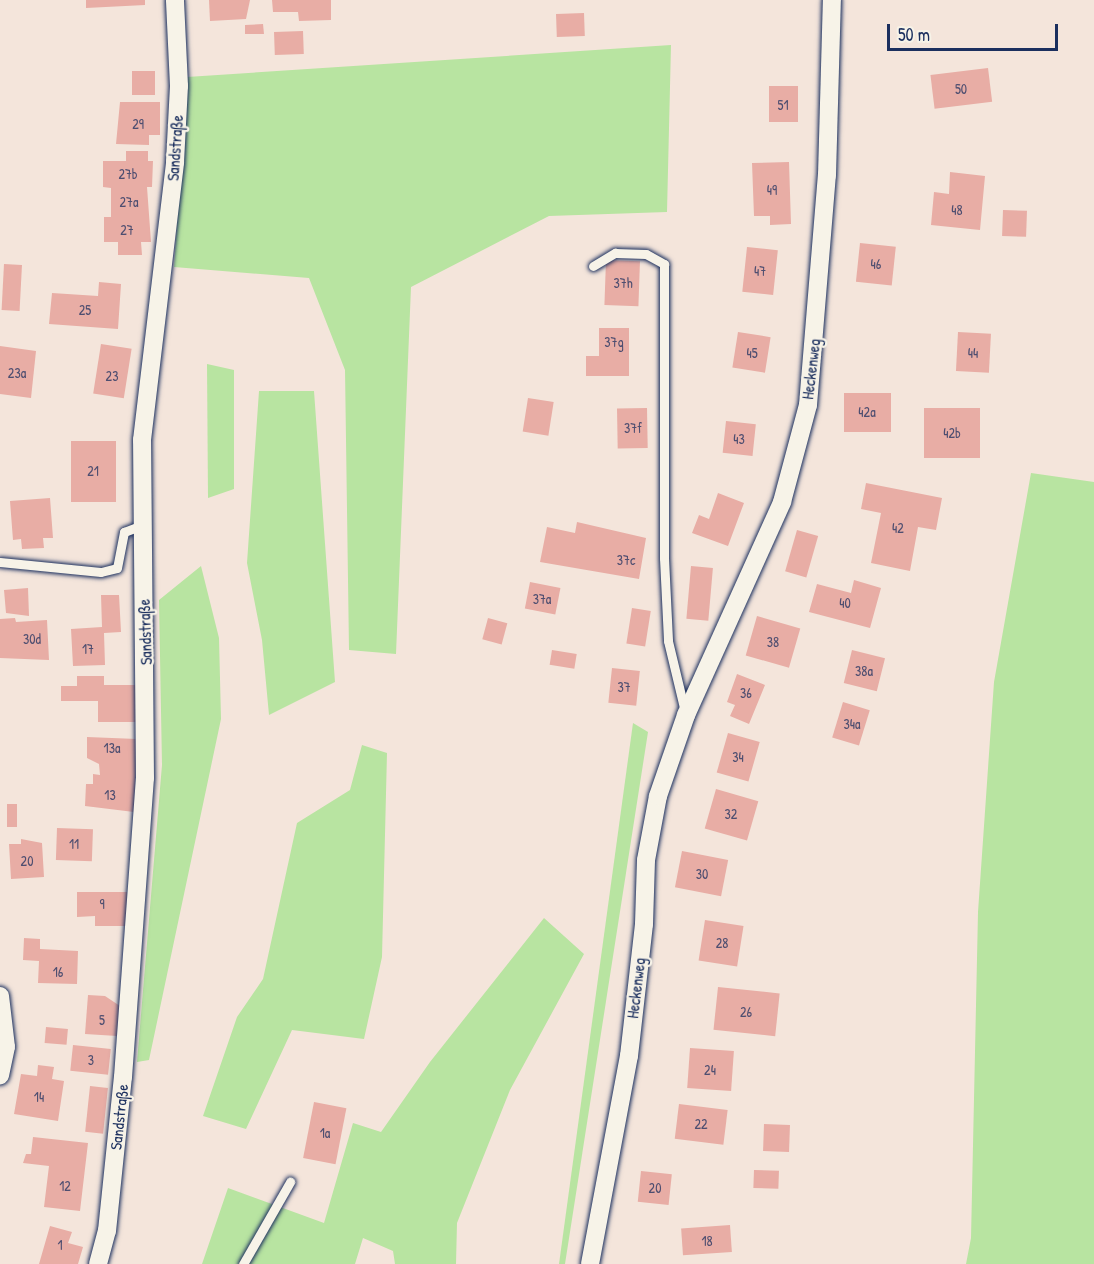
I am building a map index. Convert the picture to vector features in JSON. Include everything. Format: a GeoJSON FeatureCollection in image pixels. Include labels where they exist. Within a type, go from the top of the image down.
{"type":"FeatureCollection","features":[{"type":"Feature","properties":{"kind":"street","name":"Sandstraße"},"geometry":{"type":"LineString","coordinates":[[98,1264],[107,1231],[123,1077],[145,778],[143,429],[176,162],[179,86],[175,0]]}},
{"type":"Feature","properties":{"kind":"street","name":"Heckenweg"},"geometry":{"type":"LineString","coordinates":[[590,1264],[628,1056],[646,860],[658,795],[686,715],[782,502],[808,405],[828,166],[831,0]]}},
{"type":"Feature","properties":{"kind":"street"},"geometry":{"type":"LineString","coordinates":[[0,996],[6,1047],[0,1075]]}},
{"type":"Feature","properties":{"kind":"lane"},"geometry":{"type":"LineString","coordinates":[[593,266],[615,253],[646,254],[664,264],[664,558],[668,641],[686,715]]}},
{"type":"Feature","properties":{"kind":"lane"},"geometry":{"type":"LineString","coordinates":[[0,562],[101,572],[117,568],[124,532],[142,525]]}},
{"type":"Feature","properties":{"kind":"lane"},"geometry":{"type":"LineString","coordinates":[[243,1264],[250,1245],[290,1182]]}},
{"type":"Feature","properties":{"kind":"green space"},"geometry":{"type":"Polygon","coordinates":[[[671,45],[667,212],[549,216],[411,287],[396,654],[349,650],[345,370],[309,278],[174,267],[187,77],[671,45]]]}},
{"type":"Feature","properties":{"kind":"green space"},"geometry":{"type":"Polygon","coordinates":[[[207,364],[234,370],[234,489],[208,498],[207,364]]]}},
{"type":"Feature","properties":{"kind":"green space"},"geometry":{"type":"Polygon","coordinates":[[[259,391],[314,391],[335,682],[269,715],[262,640],[247,563],[259,391]]]}},
{"type":"Feature","properties":{"kind":"green space"},"geometry":{"type":"Polygon","coordinates":[[[1031,473],[1094,482],[1094,1264],[966,1264],[971,1238],[978,912],[994,682],[1031,473]]]}},
{"type":"Feature","properties":{"kind":"green space"},"geometry":{"type":"Polygon","coordinates":[[[201,566],[219,638],[221,719],[149,1060],[137,1062],[162,765],[159,600],[201,566]]]}},
{"type":"Feature","properties":{"kind":"green space"},"geometry":{"type":"Polygon","coordinates":[[[633,723],[648,732],[565,1264],[559,1264],[633,723]]]}},
{"type":"Feature","properties":{"kind":"green space"},"geometry":{"type":"Polygon","coordinates":[[[362,745],[387,753],[382,957],[364,1039],[292,1030],[246,1129],[203,1116],[237,1017],[263,979],[297,823],[350,790],[362,745]]]}},
{"type":"Feature","properties":{"kind":"green space"},"geometry":{"type":"Polygon","coordinates":[[[544,918],[584,954],[510,1090],[457,1223],[456,1264],[395,1264],[393,1251],[363,1238],[355,1264],[202,1264],[228,1188],[324,1223],[353,1123],[381,1132],[430,1062],[544,918]]]}},
{"type":"Feature","properties":{"kind":"building"},"geometry":{"type":"Polygon","coordinates":[[[86,0],[145,0],[145,5],[86,8],[86,0]]]}},
{"type":"Feature","properties":{"kind":"building"},"geometry":{"type":"Polygon","coordinates":[[[209,0],[250,0],[246,19],[210,21],[209,0]]]}},
{"type":"Feature","properties":{"kind":"building"},"geometry":{"type":"Polygon","coordinates":[[[272,0],[331,0],[331,20],[299,21],[298,12],[273,12],[272,0]]]}},
{"type":"Feature","properties":{"kind":"building"},"geometry":{"type":"Polygon","coordinates":[[[584,13],[585,36],[557,37],[556,14],[584,13]]]}},
{"type":"Feature","properties":{"kind":"building"},"geometry":{"type":"Polygon","coordinates":[[[263,24],[264,34],[245,34],[245,25],[263,24]]]}},
{"type":"Feature","properties":{"kind":"building"},"geometry":{"type":"Polygon","coordinates":[[[303,31],[304,54],[275,55],[274,32],[303,31]]]}},
{"type":"Feature","properties":{"kind":"building"},"geometry":{"type":"Polygon","coordinates":[[[988,68],[992,102],[935,109],[930,75],[988,68]]]}},
{"type":"Feature","properties":{"kind":"building"},"geometry":{"type":"Polygon","coordinates":[[[132,71],[155,71],[155,95],[132,95],[132,71]]]}},
{"type":"Feature","properties":{"kind":"building"},"geometry":{"type":"Polygon","coordinates":[[[769,86],[798,86],[798,122],[769,122],[769,86]]]}},
{"type":"Feature","properties":{"kind":"building"},"geometry":{"type":"Polygon","coordinates":[[[120,102],[160,102],[160,135],[149,135],[149,145],[116,144],[120,102]]]}},
{"type":"Feature","properties":{"kind":"building"},"geometry":{"type":"Polygon","coordinates":[[[126,151],[148,151],[148,161],[153,161],[152,187],[147,187],[151,242],[141,242],[142,255],[118,255],[118,242],[104,242],[104,217],[111,217],[111,188],[103,187],[103,161],[126,161],[126,151]]]}},
{"type":"Feature","properties":{"kind":"building"},"geometry":{"type":"Polygon","coordinates":[[[789,162],[791,224],[770,225],[770,216],[754,216],[752,163],[789,162]]]}},
{"type":"Feature","properties":{"kind":"building"},"geometry":{"type":"Polygon","coordinates":[[[950,172],[985,176],[980,230],[931,225],[934,192],[949,194],[950,172]]]}},
{"type":"Feature","properties":{"kind":"building"},"geometry":{"type":"Polygon","coordinates":[[[1003,210],[1027,211],[1026,237],[1002,236],[1003,210]]]}},
{"type":"Feature","properties":{"kind":"building"},"geometry":{"type":"Polygon","coordinates":[[[860,243],[896,247],[892,286],[856,282],[860,243]]]}},
{"type":"Feature","properties":{"kind":"building"},"geometry":{"type":"Polygon","coordinates":[[[747,247],[778,250],[773,295],[742,292],[747,247]]]}},
{"type":"Feature","properties":{"kind":"building"},"geometry":{"type":"Polygon","coordinates":[[[606,260],[640,261],[638,306],[604,305],[606,260]]]}},
{"type":"Feature","properties":{"kind":"building"},"geometry":{"type":"Polygon","coordinates":[[[4,264],[22,265],[20,311],[2,310],[4,264]]]}},
{"type":"Feature","properties":{"kind":"building"},"geometry":{"type":"Polygon","coordinates":[[[99,282],[121,284],[118,329],[49,324],[52,293],[98,296],[99,282]]]}},
{"type":"Feature","properties":{"kind":"building"},"geometry":{"type":"Polygon","coordinates":[[[599,328],[629,328],[629,376],[586,376],[586,356],[599,356],[599,328]]]}},
{"type":"Feature","properties":{"kind":"building"},"geometry":{"type":"Polygon","coordinates":[[[738,332],[771,337],[765,373],[732,368],[738,332]]]}},
{"type":"Feature","properties":{"kind":"building"},"geometry":{"type":"Polygon","coordinates":[[[958,332],[991,334],[989,373],[956,371],[958,332]]]}},
{"type":"Feature","properties":{"kind":"building"},"geometry":{"type":"Polygon","coordinates":[[[101,344],[132,349],[124,398],[93,393],[101,344]]]}},
{"type":"Feature","properties":{"kind":"building"},"geometry":{"type":"Polygon","coordinates":[[[0,346],[36,351],[31,398],[0,394],[0,346]]]}},
{"type":"Feature","properties":{"kind":"building"},"geometry":{"type":"Polygon","coordinates":[[[844,393],[891,393],[891,432],[844,432],[844,393]]]}},
{"type":"Feature","properties":{"kind":"building"},"geometry":{"type":"Polygon","coordinates":[[[528,398],[554,402],[548,436],[523,432],[528,398]]]}},
{"type":"Feature","properties":{"kind":"building"},"geometry":{"type":"Polygon","coordinates":[[[647,408],[648,448],[618,449],[617,409],[647,408]]]}},
{"type":"Feature","properties":{"kind":"building"},"geometry":{"type":"Polygon","coordinates":[[[924,408],[980,408],[980,458],[924,458],[924,408]]]}},
{"type":"Feature","properties":{"kind":"building"},"geometry":{"type":"Polygon","coordinates":[[[726,421],[756,424],[752,456],[723,453],[726,421]]]}},
{"type":"Feature","properties":{"kind":"building"},"geometry":{"type":"Polygon","coordinates":[[[71,441],[116,441],[116,502],[71,502],[71,441]]]}},
{"type":"Feature","properties":{"kind":"building"},"geometry":{"type":"Polygon","coordinates":[[[866,483],[942,498],[936,530],[918,527],[910,571],[871,563],[881,513],[861,509],[866,483]]]}},
{"type":"Feature","properties":{"kind":"building"},"geometry":{"type":"Polygon","coordinates":[[[718,493],[744,503],[728,546],[692,533],[699,515],[709,519],[718,493]]]}},
{"type":"Feature","properties":{"kind":"building"},"geometry":{"type":"Polygon","coordinates":[[[50,498],[53,538],[43,538],[44,548],[22,549],[21,539],[13,540],[10,501],[50,498]]]}},
{"type":"Feature","properties":{"kind":"building"},"geometry":{"type":"Polygon","coordinates":[[[577,522],[646,538],[639,579],[540,562],[547,527],[575,533],[577,522]]]}},
{"type":"Feature","properties":{"kind":"building"},"geometry":{"type":"Polygon","coordinates":[[[797,530],[818,536],[806,577],[785,571],[797,530]]]}},
{"type":"Feature","properties":{"kind":"building"},"geometry":{"type":"Polygon","coordinates":[[[691,566],[713,568],[708,621],[686,619],[691,566]]]}},
{"type":"Feature","properties":{"kind":"building"},"geometry":{"type":"Polygon","coordinates":[[[854,580],[881,588],[870,628],[809,612],[817,584],[851,593],[854,580]]]}},
{"type":"Feature","properties":{"kind":"building"},"geometry":{"type":"Polygon","coordinates":[[[530,582],[560,588],[555,614],[525,609],[530,582]]]}},
{"type":"Feature","properties":{"kind":"building"},"geometry":{"type":"Polygon","coordinates":[[[28,588],[29,616],[6,613],[4,590],[28,588]]]}},
{"type":"Feature","properties":{"kind":"building"},"geometry":{"type":"Polygon","coordinates":[[[101,595],[119,595],[121,632],[104,633],[105,665],[73,666],[71,629],[102,627],[101,595]]]}},
{"type":"Feature","properties":{"kind":"building"},"geometry":{"type":"Polygon","coordinates":[[[632,608],[651,611],[645,647],[626,644],[632,608]]]}},
{"type":"Feature","properties":{"kind":"building"},"geometry":{"type":"Polygon","coordinates":[[[757,616],[800,628],[789,668],[746,655],[757,616]]]}},
{"type":"Feature","properties":{"kind":"building"},"geometry":{"type":"Polygon","coordinates":[[[15,618],[16,622],[47,620],[49,660],[0,658],[0,619],[15,618]]]}},
{"type":"Feature","properties":{"kind":"building"},"geometry":{"type":"Polygon","coordinates":[[[488,618],[507,623],[502,644],[482,639],[488,618]]]}},
{"type":"Feature","properties":{"kind":"building"},"geometry":{"type":"Polygon","coordinates":[[[552,650],[577,654],[574,669],[550,665],[552,650]]]}},
{"type":"Feature","properties":{"kind":"building"},"geometry":{"type":"Polygon","coordinates":[[[852,650],[885,658],[877,691],[844,683],[852,650]]]}},
{"type":"Feature","properties":{"kind":"building"},"geometry":{"type":"Polygon","coordinates":[[[612,668],[640,671],[636,706],[608,703],[612,668]]]}},
{"type":"Feature","properties":{"kind":"building"},"geometry":{"type":"Polygon","coordinates":[[[737,674],[765,685],[749,724],[730,716],[735,705],[727,702],[737,674]]]}},
{"type":"Feature","properties":{"kind":"building"},"geometry":{"type":"Polygon","coordinates":[[[77,676],[104,676],[104,685],[137,685],[137,722],[98,722],[98,701],[61,701],[61,686],[77,686],[77,676]]]}},
{"type":"Feature","properties":{"kind":"building"},"geometry":{"type":"Polygon","coordinates":[[[843,702],[870,710],[859,746],[832,737],[843,702]]]}},
{"type":"Feature","properties":{"kind":"building"},"geometry":{"type":"Polygon","coordinates":[[[728,733],[760,742],[748,782],[717,772],[728,733]]]}},
{"type":"Feature","properties":{"kind":"building"},"geometry":{"type":"Polygon","coordinates":[[[87,737],[137,739],[134,812],[85,806],[86,784],[93,784],[93,774],[100,775],[99,764],[87,758],[87,737]]]}},
{"type":"Feature","properties":{"kind":"building"},"geometry":{"type":"Polygon","coordinates":[[[716,789],[758,801],[747,841],[705,828],[716,789]]]}},
{"type":"Feature","properties":{"kind":"building"},"geometry":{"type":"Polygon","coordinates":[[[7,804],[17,804],[17,827],[7,827],[7,804]]]}},
{"type":"Feature","properties":{"kind":"building"},"geometry":{"type":"Polygon","coordinates":[[[57,828],[93,829],[92,861],[56,860],[57,828]]]}},
{"type":"Feature","properties":{"kind":"building"},"geometry":{"type":"Polygon","coordinates":[[[21,839],[42,843],[44,877],[11,879],[9,844],[21,844],[21,839]]]}},
{"type":"Feature","properties":{"kind":"building"},"geometry":{"type":"Polygon","coordinates":[[[682,851],[728,860],[721,896],[675,887],[682,851]]]}},
{"type":"Feature","properties":{"kind":"building"},"geometry":{"type":"Polygon","coordinates":[[[77,892],[127,892],[128,926],[95,926],[95,916],[77,917],[77,892]]]}},
{"type":"Feature","properties":{"kind":"building"},"geometry":{"type":"Polygon","coordinates":[[[705,920],[744,926],[737,967],[699,960],[705,920]]]}},
{"type":"Feature","properties":{"kind":"building"},"geometry":{"type":"Polygon","coordinates":[[[24,938],[40,939],[40,949],[78,951],[77,984],[38,983],[39,961],[23,960],[24,938]]]}},
{"type":"Feature","properties":{"kind":"building"},"geometry":{"type":"Polygon","coordinates":[[[718,987],[780,993],[775,1036],[714,1030],[718,987]]]}},
{"type":"Feature","properties":{"kind":"building"},"geometry":{"type":"Polygon","coordinates":[[[88,995],[105,996],[120,1006],[117,1036],[85,1034],[88,995]]]}},
{"type":"Feature","properties":{"kind":"building"},"geometry":{"type":"Polygon","coordinates":[[[46,1027],[68,1029],[67,1045],[45,1043],[46,1027]]]}},
{"type":"Feature","properties":{"kind":"building"},"geometry":{"type":"Polygon","coordinates":[[[73,1045],[111,1049],[108,1075],[70,1071],[73,1045]]]}},
{"type":"Feature","properties":{"kind":"building"},"geometry":{"type":"Polygon","coordinates":[[[690,1048],[734,1051],[731,1091],[687,1088],[690,1048]]]}},
{"type":"Feature","properties":{"kind":"building"},"geometry":{"type":"Polygon","coordinates":[[[38,1065],[54,1067],[52,1079],[64,1081],[58,1121],[14,1114],[21,1074],[37,1076],[38,1065]]]}},
{"type":"Feature","properties":{"kind":"building"},"geometry":{"type":"Polygon","coordinates":[[[90,1086],[108,1088],[103,1134],[85,1132],[90,1086]]]}},
{"type":"Feature","properties":{"kind":"building"},"geometry":{"type":"Polygon","coordinates":[[[314,1102],[346,1108],[336,1164],[303,1158],[314,1102]]]}},
{"type":"Feature","properties":{"kind":"building"},"geometry":{"type":"Polygon","coordinates":[[[679,1104],[728,1110],[723,1145],[675,1139],[679,1104]]]}},
{"type":"Feature","properties":{"kind":"building"},"geometry":{"type":"Polygon","coordinates":[[[764,1124],[790,1125],[789,1152],[763,1151],[764,1124]]]}},
{"type":"Feature","properties":{"kind":"building"},"geometry":{"type":"Polygon","coordinates":[[[33,1137],[88,1143],[80,1211],[44,1207],[49,1166],[23,1163],[26,1154],[31,1154],[33,1137]]]}},
{"type":"Feature","properties":{"kind":"building"},"geometry":{"type":"Polygon","coordinates":[[[754,1170],[779,1171],[778,1189],[753,1188],[754,1170]]]}},
{"type":"Feature","properties":{"kind":"building"},"geometry":{"type":"Polygon","coordinates":[[[641,1171],[672,1174],[669,1205],[638,1202],[641,1171]]]}},
{"type":"Feature","properties":{"kind":"building"},"geometry":{"type":"Polygon","coordinates":[[[730,1225],[732,1252],[683,1255],[681,1228],[730,1225]]]}},
{"type":"Feature","properties":{"kind":"building"},"geometry":{"type":"Polygon","coordinates":[[[50,1226],[72,1232],[68,1243],[83,1247],[78,1264],[39,1264],[50,1226]]]}}]}
